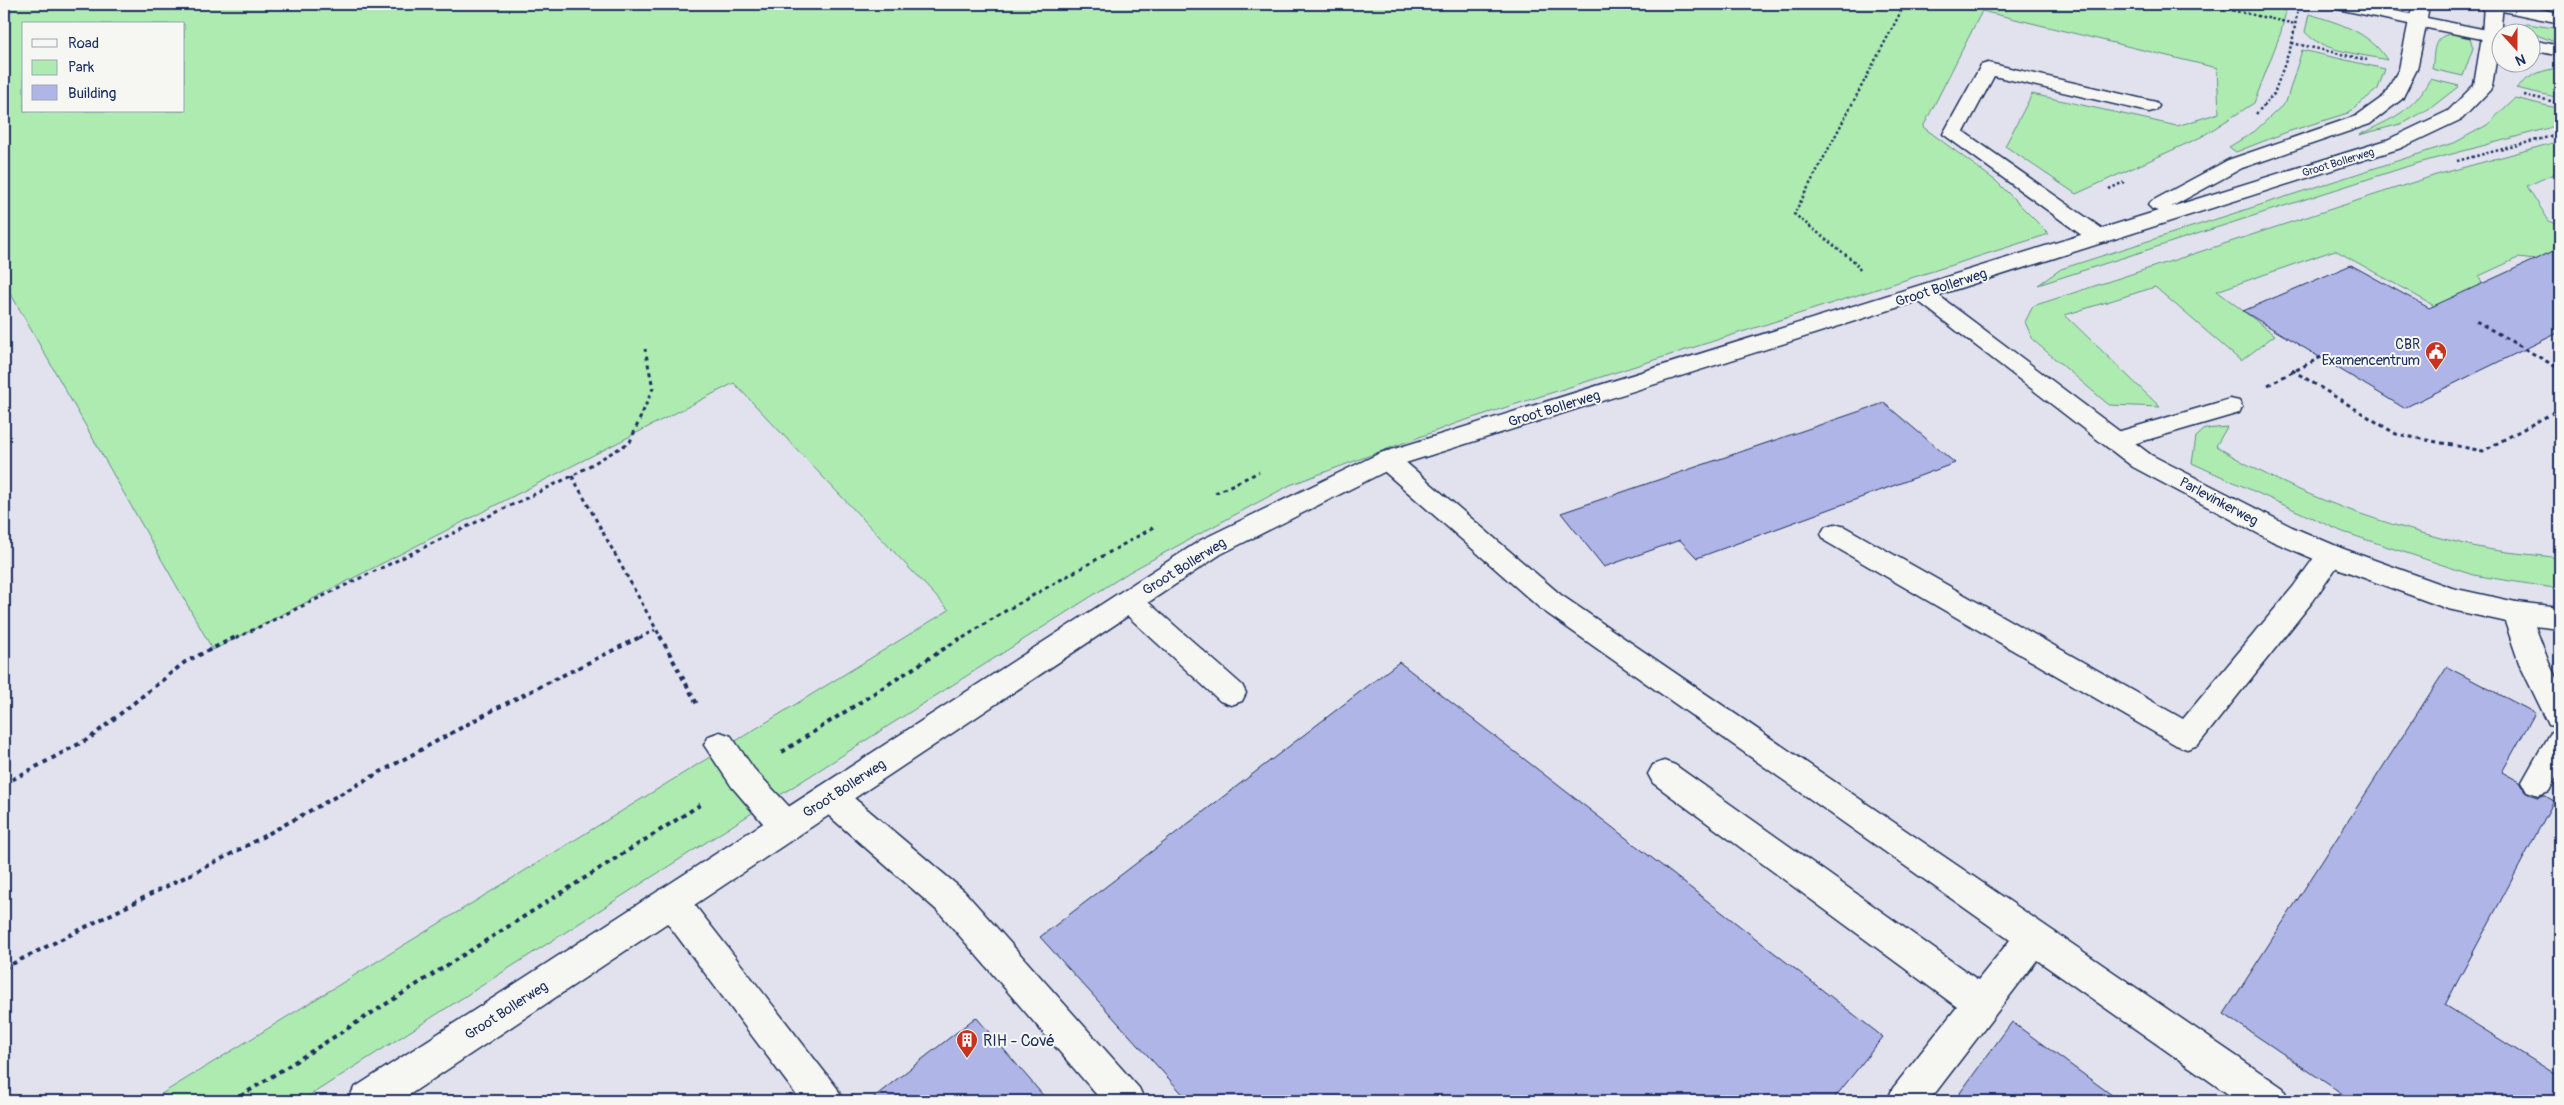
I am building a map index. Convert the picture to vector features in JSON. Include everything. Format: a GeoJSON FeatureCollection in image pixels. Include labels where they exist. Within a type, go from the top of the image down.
{"type":"FeatureCollection","features":[{"type":"Feature","properties":{"kind":"street"},"geometry":{"type":"LineString","coordinates":[[2339,4],[2420,12],[2492,36]]}},
{"type":"Feature","properties":{"kind":"street"},"geometry":{"type":"LineString","coordinates":[[2493,4],[2560,18]]}},
{"type":"Feature","properties":{"kind":"street","name":"Groot Bollerweg"},"geometry":{"type":"LineString","coordinates":[[2493,4],[2495,22]]}},
{"type":"Feature","properties":{"kind":"street","name":"Groot Bollerweg"},"geometry":{"type":"LineString","coordinates":[[2099,237],[2235,164],[2363,120],[2392,99],[2408,69],[2420,12]]}},
{"type":"Feature","properties":{"kind":"street"},"geometry":{"type":"LineString","coordinates":[[2542,47],[2560,51]]}},
{"type":"Feature","properties":{"kind":"street","name":"Groot Bollerweg"},"geometry":{"type":"LineString","coordinates":[[367,1101],[1211,547],[1387,460],[1922,294],[2394,144],[2455,115],[2483,86],[2492,52]]}},
{"type":"Feature","properties":{"kind":"street"},"geometry":{"type":"LineString","coordinates":[[2099,237],[1953,134],[1988,69],[2148,106]]}},
{"type":"Feature","properties":{"kind":"street","name":"Parlevinkerweg"},"geometry":{"type":"LineString","coordinates":[[1922,294],[2142,461],[2282,534],[2331,556],[2448,598],[2516,612],[2560,618]]}},
{"type":"Feature","properties":{"kind":"street"},"geometry":{"type":"LineString","coordinates":[[2116,442],[2230,407]]}},
{"type":"Feature","properties":{"kind":"street"},"geometry":{"type":"LineString","coordinates":[[1387,460],[1551,602],[2270,1101]]}},
{"type":"Feature","properties":{"kind":"street"},"geometry":{"type":"LineString","coordinates":[[1835,534],[2187,736],[2303,594],[2331,556]]}},
{"type":"Feature","properties":{"kind":"street"},"geometry":{"type":"LineString","coordinates":[[1129,600],[1231,693]]}},
{"type":"Feature","properties":{"kind":"street"},"geometry":{"type":"LineString","coordinates":[[2516,612],[2534,664],[2560,716]]}},
{"type":"Feature","properties":{"kind":"street"},"geometry":{"type":"LineString","coordinates":[[2538,782],[2560,744]]}},
{"type":"Feature","properties":{"kind":"street"},"geometry":{"type":"LineString","coordinates":[[720,745],[743,778],[786,826]]}},
{"type":"Feature","properties":{"kind":"street"},"geometry":{"type":"LineString","coordinates":[[1664,774],[1982,1004]]}},
{"type":"Feature","properties":{"kind":"street"},"geometry":{"type":"LineString","coordinates":[[830,797],[952,902],[1126,1101]]}},
{"type":"Feature","properties":{"kind":"street"},"geometry":{"type":"LineString","coordinates":[[671,901],[824,1101]]}},
{"type":"Feature","properties":{"kind":"street"},"geometry":{"type":"LineString","coordinates":[[1906,1101],[2034,937]]}},
{"type":"Feature","properties":{"kind":"path"},"geometry":{"type":"LineString","coordinates":[[1855,262],[1794,214],[1905,4]]}},
{"type":"Feature","properties":{"kind":"path"},"geometry":{"type":"LineString","coordinates":[[2203,4],[2295,24]]}},
{"type":"Feature","properties":{"kind":"path"},"geometry":{"type":"LineString","coordinates":[[2292,43],[2299,4]]}},
{"type":"Feature","properties":{"kind":"path"},"geometry":{"type":"LineString","coordinates":[[2476,321],[2560,369]]}},
{"type":"Feature","properties":{"kind":"path"},"geometry":{"type":"LineString","coordinates":[[4,784],[90,738],[185,662],[572,476],[630,442],[653,388],[645,349]]}},
{"type":"Feature","properties":{"kind":"path"},"geometry":{"type":"LineString","coordinates":[[2230,407],[2292,370],[2321,358]]}},
{"type":"Feature","properties":{"kind":"path"},"geometry":{"type":"LineString","coordinates":[[2292,370],[2396,434],[2483,451],[2560,409]]}},
{"type":"Feature","properties":{"kind":"path"},"geometry":{"type":"LineString","coordinates":[[572,476],[655,630],[720,745]]}},
{"type":"Feature","properties":{"kind":"path"},"geometry":{"type":"LineString","coordinates":[[4,968],[235,852],[497,708],[655,630]]}},
{"type":"Feature","properties":{"kind":"shaded area"},"geometry":{"type":"Polygon","coordinates":[[[4,4],[2560,4],[2560,1101],[4,1101],[4,4]]]}},
{"type":"Feature","properties":{"kind":"green space"},"geometry":{"type":"Polygon","coordinates":[[[4,4],[2264,4],[2286,11],[2281,32],[2254,103],[2201,137],[2076,194],[2005,146],[2032,94],[2177,126],[2219,113],[2217,68],[1982,11],[1923,127],[1996,181],[2049,234],[1460,422],[1290,485],[1131,571],[301,1101],[150,1101],[949,610],[734,383],[213,650],[4,282],[4,4]]]}},
{"type":"Feature","properties":{"kind":"green space"},"geometry":{"type":"Polygon","coordinates":[[[2309,14],[2353,30],[2372,42],[2387,60],[2332,48],[2312,39],[2305,32],[2309,14]]]}},
{"type":"Feature","properties":{"kind":"green space"},"geometry":{"type":"Polygon","coordinates":[[[2542,26],[2560,29],[2560,44],[2542,37],[2542,26]]]}},
{"type":"Feature","properties":{"kind":"green space"},"geometry":{"type":"Polygon","coordinates":[[[2452,34],[2470,38],[2473,48],[2463,76],[2432,69],[2437,41],[2445,35],[2452,34]]]}},
{"type":"Feature","properties":{"kind":"green space"},"geometry":{"type":"Polygon","coordinates":[[[2302,50],[2385,69],[2378,89],[2348,113],[2287,132],[2236,152],[2229,147],[2255,131],[2286,102],[2302,50]]]}},
{"type":"Feature","properties":{"kind":"green space"},"geometry":{"type":"Polygon","coordinates":[[[2560,68],[2560,98],[2516,88],[2536,74],[2560,68]]]}},
{"type":"Feature","properties":{"kind":"green space"},"geometry":{"type":"Polygon","coordinates":[[[2430,79],[2459,86],[2432,107],[2404,123],[2359,135],[2391,119],[2408,107],[2416,100],[2430,79]]]}},
{"type":"Feature","properties":{"kind":"green space"},"geometry":{"type":"Polygon","coordinates":[[[2515,98],[2560,109],[2560,125],[2415,164],[2038,285],[2061,269],[2456,142],[2487,125],[2515,98]]]}},
{"type":"Feature","properties":{"kind":"green space"},"geometry":{"type":"Polygon","coordinates":[[[2560,141],[2560,171],[2527,186],[2549,221],[2560,227],[2560,263],[2518,258],[2479,276],[2490,304],[2438,308],[2335,250],[2217,291],[2275,335],[2241,361],[2155,287],[2065,315],[2160,407],[2109,405],[2033,340],[2025,322],[2033,306],[2436,175],[2560,141]]]}},
{"type":"Feature","properties":{"kind":"green space"},"geometry":{"type":"Polygon","coordinates":[[[2227,427],[2216,446],[2277,480],[2342,507],[2409,529],[2477,547],[2560,558],[2560,589],[2473,575],[2343,532],[2192,463],[2196,437],[2205,429],[2227,427]]]}},
{"type":"Feature","properties":{"kind":"building"},"geometry":{"type":"Polygon","coordinates":[[[2560,248],[2560,332],[2404,408],[2243,311],[2351,265],[2429,308],[2560,248]]]}},
{"type":"Feature","properties":{"kind":"building"},"geometry":{"type":"Polygon","coordinates":[[[1884,403],[1955,463],[1697,558],[1680,540],[1604,567],[1561,513],[1884,403]]]}},
{"type":"Feature","properties":{"kind":"building"},"geometry":{"type":"Polygon","coordinates":[[[1399,662],[1883,1037],[1832,1101],[1189,1101],[1040,937],[1399,662]]]}},
{"type":"Feature","properties":{"kind":"building"},"geometry":{"type":"Polygon","coordinates":[[[2447,667],[2535,713],[2502,772],[2520,782],[2526,793],[2537,797],[2544,795],[2554,801],[2445,1005],[2560,1077],[2560,1101],[2353,1101],[2224,1014],[2447,667]]]}},
{"type":"Feature","properties":{"kind":"building","name":"RIH - Cové"},"geometry":{"type":"Polygon","coordinates":[[[976,1017],[1048,1101],[869,1101],[976,1017]]]}},
{"type":"Feature","properties":{"kind":"building"},"geometry":{"type":"Polygon","coordinates":[[[2012,1022],[2120,1101],[1954,1101],[2012,1022]]]}},
{"type":"Feature","properties":{"kind":"place","name":"CBR Examencentrum"},"geometry":{"type":"Point","coordinates":[2436,371]}},
{"type":"Feature","properties":{"kind":"place","name":"RIH - Cové"},"geometry":{"type":"Point","coordinates":[967,1059]}}]}
